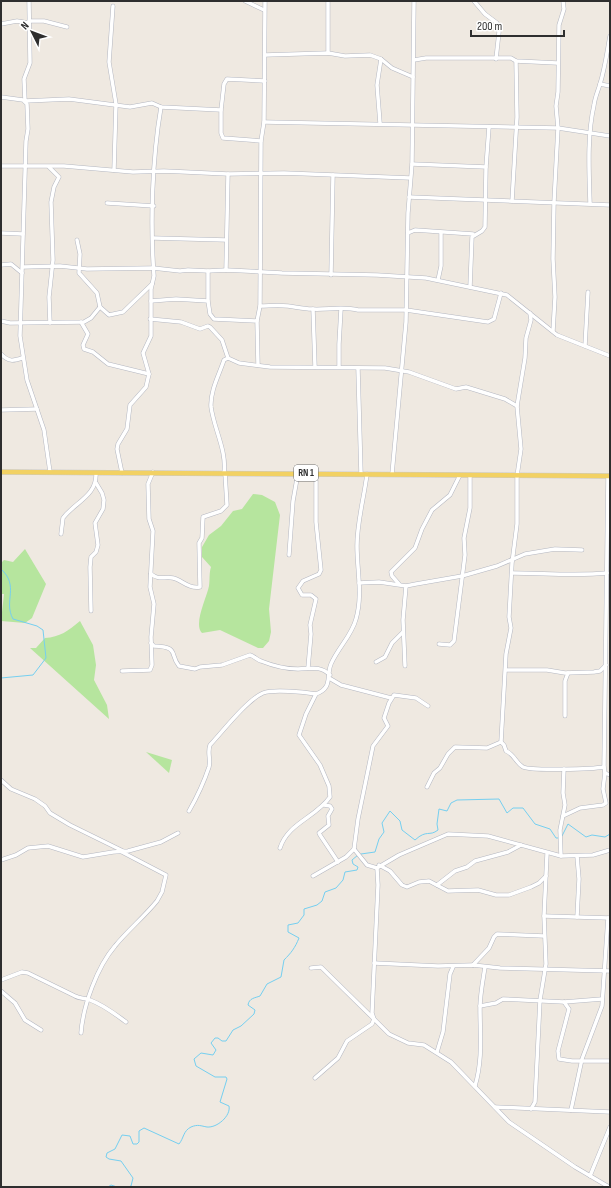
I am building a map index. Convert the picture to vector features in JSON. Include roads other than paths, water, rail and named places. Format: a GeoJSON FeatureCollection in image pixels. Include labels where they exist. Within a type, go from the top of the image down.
{"type":"FeatureCollection","features":[{"type":"Feature","properties":{"kind":"main road","name":"RN 1"},"geometry":{"type":"LineString","coordinates":[[1,472],[609,476]]}},
{"type":"Feature","properties":{"kind":"street"},"geometry":{"type":"LineString","coordinates":[[29,1],[30,63],[24,79],[25,101],[28,118],[20,322],[22,358],[27,380],[44,430],[50,472]]}},
{"type":"Feature","properties":{"kind":"street"},"geometry":{"type":"LineString","coordinates":[[245,1],[264,10]]}},
{"type":"Feature","properties":{"kind":"street"},"geometry":{"type":"LineString","coordinates":[[258,365],[257,321],[260,306],[260,174],[261,141],[264,122],[265,1]]}},
{"type":"Feature","properties":{"kind":"street"},"geometry":{"type":"LineString","coordinates":[[328,1],[328,53]]}},
{"type":"Feature","properties":{"kind":"street"},"geometry":{"type":"LineString","coordinates":[[392,474],[408,276],[409,197],[412,164],[414,1]]}},
{"type":"Feature","properties":{"kind":"street"},"geometry":{"type":"LineString","coordinates":[[474,1],[485,14],[497,22],[499,32],[496,59]]}},
{"type":"Feature","properties":{"kind":"street"},"geometry":{"type":"LineString","coordinates":[[553,331],[555,297],[553,259],[554,202],[558,128],[556,106],[558,92],[557,63],[559,25],[564,10],[563,1]]}},
{"type":"Feature","properties":{"kind":"street"},"geometry":{"type":"LineString","coordinates":[[113,6],[109,62],[116,104],[114,170]]}},
{"type":"Feature","properties":{"kind":"street"},"geometry":{"type":"LineString","coordinates":[[1,24],[17,21],[44,21],[66,27]]}},
{"type":"Feature","properties":{"kind":"street"},"geometry":{"type":"LineString","coordinates":[[590,203],[593,106],[600,84],[610,36]]}},
{"type":"Feature","properties":{"kind":"street"},"geometry":{"type":"LineString","coordinates":[[265,55],[328,53],[345,56],[370,55],[381,59],[392,68],[413,77]]}},
{"type":"Feature","properties":{"kind":"street"},"geometry":{"type":"LineString","coordinates":[[414,60],[426,58],[511,58],[516,62],[557,63]]}},
{"type":"Feature","properties":{"kind":"street"},"geometry":{"type":"LineString","coordinates":[[380,123],[376,85],[381,59]]}},
{"type":"Feature","properties":{"kind":"street"},"geometry":{"type":"LineString","coordinates":[[512,201],[516,128],[516,62]]}},
{"type":"Feature","properties":{"kind":"street"},"geometry":{"type":"LineString","coordinates":[[261,141],[223,138],[221,133],[221,110],[224,84],[227,79],[265,82]]}},
{"type":"Feature","properties":{"kind":"street"},"geometry":{"type":"LineString","coordinates":[[600,84],[610,86]]}},
{"type":"Feature","properties":{"kind":"street"},"geometry":{"type":"LineString","coordinates":[[1,97],[25,101],[54,101],[69,99],[130,106],[152,104],[162,107],[221,110]]}},
{"type":"Feature","properties":{"kind":"street"},"geometry":{"type":"LineString","coordinates":[[122,473],[117,449],[118,444],[129,423],[130,405],[146,387],[148,374],[143,353],[151,336],[150,319],[153,268],[154,172],[156,139],[162,107]]}},
{"type":"Feature","properties":{"kind":"street"},"geometry":{"type":"LineString","coordinates":[[264,122],[380,123],[558,128],[610,136]]}},
{"type":"Feature","properties":{"kind":"street"},"geometry":{"type":"LineString","coordinates":[[408,233],[415,230],[441,233],[474,234],[482,231],[485,227],[485,204],[487,199],[486,167],[489,127]]}},
{"type":"Feature","properties":{"kind":"street"},"geometry":{"type":"LineString","coordinates":[[412,164],[486,167]]}},
{"type":"Feature","properties":{"kind":"street"},"geometry":{"type":"LineString","coordinates":[[1,166],[154,172],[164,171],[410,178]]}},
{"type":"Feature","properties":{"kind":"street"},"geometry":{"type":"LineString","coordinates":[[49,167],[59,177],[54,187],[52,202],[52,266],[49,297],[50,323]]}},
{"type":"Feature","properties":{"kind":"street"},"geometry":{"type":"LineString","coordinates":[[226,270],[228,174]]}},
{"type":"Feature","properties":{"kind":"street"},"geometry":{"type":"LineString","coordinates":[[331,275],[333,175]]}},
{"type":"Feature","properties":{"kind":"street"},"geometry":{"type":"LineString","coordinates":[[409,197],[590,203],[610,205]]}},
{"type":"Feature","properties":{"kind":"street"},"geometry":{"type":"LineString","coordinates":[[107,203],[154,206]]}},
{"type":"Feature","properties":{"kind":"street"},"geometry":{"type":"LineString","coordinates":[[1,233],[23,234]]}},
{"type":"Feature","properties":{"kind":"street"},"geometry":{"type":"LineString","coordinates":[[438,280],[441,266],[441,233]]}},
{"type":"Feature","properties":{"kind":"street"},"geometry":{"type":"LineString","coordinates":[[470,287],[471,240],[474,234]]}},
{"type":"Feature","properties":{"kind":"street"},"geometry":{"type":"LineString","coordinates":[[153,238],[226,240]]}},
{"type":"Feature","properties":{"kind":"street"},"geometry":{"type":"LineString","coordinates":[[77,240],[80,254],[79,268],[82,277],[97,293],[100,307],[109,315],[121,314],[152,283]]}},
{"type":"Feature","properties":{"kind":"street"},"geometry":{"type":"LineString","coordinates":[[1,265],[10,264],[22,273]]}},
{"type":"Feature","properties":{"kind":"street"},"geometry":{"type":"LineString","coordinates":[[23,267],[52,266],[79,268],[153,268],[180,271],[259,271],[331,275],[408,276],[438,280],[507,295],[553,331],[566,339],[610,356]]}},
{"type":"Feature","properties":{"kind":"street"},"geometry":{"type":"LineString","coordinates":[[208,271],[208,301],[210,314],[214,318],[257,321]]}},
{"type":"Feature","properties":{"kind":"street"},"geometry":{"type":"LineString","coordinates":[[585,346],[588,292]]}},
{"type":"Feature","properties":{"kind":"street"},"geometry":{"type":"LineString","coordinates":[[260,306],[288,306],[313,309],[328,307],[341,309],[351,308],[358,310],[406,310],[488,322],[494,318],[501,293]]}},
{"type":"Feature","properties":{"kind":"street"},"geometry":{"type":"LineString","coordinates":[[151,301],[176,299],[208,301]]}},
{"type":"Feature","properties":{"kind":"street"},"geometry":{"type":"LineString","coordinates":[[1,321],[50,323],[81,322],[88,321],[100,307]]}},
{"type":"Feature","properties":{"kind":"street"},"geometry":{"type":"LineString","coordinates":[[313,309],[315,367]]}},
{"type":"Feature","properties":{"kind":"street"},"geometry":{"type":"LineString","coordinates":[[339,367],[341,309]]}},
{"type":"Feature","properties":{"kind":"street"},"geometry":{"type":"LineString","coordinates":[[530,312],[531,320],[526,338],[525,358],[517,406],[521,449],[517,476],[517,524],[512,558],[509,618],[511,628],[506,654],[501,742],[506,750],[510,752],[524,768],[564,769],[604,767]]}},
{"type":"Feature","properties":{"kind":"street"},"geometry":{"type":"LineString","coordinates":[[150,319],[181,322],[200,329],[208,326],[222,340],[228,358],[239,363],[358,369],[385,368],[401,372],[409,372],[456,388],[466,387],[505,399],[517,406]]}},
{"type":"Feature","properties":{"kind":"street"},"geometry":{"type":"LineString","coordinates":[[81,322],[88,334],[83,345],[84,349],[93,352],[108,364],[148,374]]}},
{"type":"Feature","properties":{"kind":"street"},"geometry":{"type":"LineString","coordinates":[[1,354],[7,360],[11,361],[22,358]]}},
{"type":"Feature","properties":{"kind":"street"},"geometry":{"type":"LineString","coordinates":[[151,574],[160,579],[174,578],[182,584],[200,587],[200,543],[202,538],[203,517],[221,511],[227,505],[223,456],[212,412],[211,400],[224,360],[228,358]]}},
{"type":"Feature","properties":{"kind":"street"},"geometry":{"type":"LineString","coordinates":[[358,369],[358,412],[361,474]]}},
{"type":"Feature","properties":{"kind":"street"},"geometry":{"type":"LineString","coordinates":[[1,410],[37,409]]}},
{"type":"Feature","properties":{"kind":"street"},"geometry":{"type":"LineString","coordinates":[[122,671],[141,671],[152,668],[151,643],[154,604],[150,588],[153,530],[149,519],[148,484],[153,472]]}},
{"type":"Feature","properties":{"kind":"street"},"geometry":{"type":"LineString","coordinates":[[92,611],[91,557],[96,552],[98,545],[95,523],[103,509],[104,500],[96,483],[96,473]]}},
{"type":"Feature","properties":{"kind":"street"},"geometry":{"type":"LineString","coordinates":[[289,554],[293,501],[298,473]]}},
{"type":"Feature","properties":{"kind":"street"},"geometry":{"type":"LineString","coordinates":[[308,668],[311,634],[310,625],[316,599],[311,595],[302,595],[298,588],[303,581],[319,574],[321,570],[316,522],[316,474]]}},
{"type":"Feature","properties":{"kind":"street"},"geometry":{"type":"LineString","coordinates":[[280,848],[288,831],[324,805],[330,797],[329,786],[312,752],[301,741],[299,735],[306,714],[316,694],[323,690],[330,677],[330,666],[356,620],[359,583],[358,531],[367,474]]}},
{"type":"Feature","properties":{"kind":"street"},"geometry":{"type":"LineString","coordinates":[[399,584],[392,576],[391,572],[415,548],[422,529],[432,510],[450,495],[460,475]]}},
{"type":"Feature","properties":{"kind":"street"},"geometry":{"type":"LineString","coordinates":[[440,644],[450,645],[454,641],[462,576],[464,538],[470,508],[470,475]]}},
{"type":"Feature","properties":{"kind":"street"},"geometry":{"type":"LineString","coordinates":[[563,817],[580,808],[603,805],[606,803],[603,789],[605,773],[606,665],[608,658],[607,573],[609,476]]}},
{"type":"Feature","properties":{"kind":"street"},"geometry":{"type":"LineString","coordinates":[[61,534],[63,518],[85,498],[96,483]]}},
{"type":"Feature","properties":{"kind":"street"},"geometry":{"type":"LineString","coordinates":[[359,583],[399,584],[406,586],[462,576],[497,566],[512,558],[525,554],[555,549],[582,550]]}},
{"type":"Feature","properties":{"kind":"street"},"geometry":{"type":"LineString","coordinates":[[512,573],[540,572],[590,575],[607,573]]}},
{"type":"Feature","properties":{"kind":"street"},"geometry":{"type":"LineString","coordinates":[[405,666],[403,632],[406,586]]}},
{"type":"Feature","properties":{"kind":"street"},"geometry":{"type":"LineString","coordinates":[[376,662],[385,657],[392,643],[403,632]]}},
{"type":"Feature","properties":{"kind":"street"},"geometry":{"type":"LineString","coordinates":[[151,643],[154,646],[163,646],[172,651],[179,666],[194,669],[222,665],[250,655],[260,661],[278,666],[297,669],[323,669],[330,677],[341,685],[391,698]]}},
{"type":"Feature","properties":{"kind":"street"},"geometry":{"type":"LineString","coordinates":[[506,670],[547,670],[568,673],[600,671],[606,665]]}},
{"type":"Feature","properties":{"kind":"street"},"geometry":{"type":"LineString","coordinates":[[565,716],[565,681],[568,673]]}},
{"type":"Feature","properties":{"kind":"street"},"geometry":{"type":"LineString","coordinates":[[189,811],[198,796],[209,768],[210,762],[208,750],[210,745],[250,702],[264,692],[298,691],[316,694]]}},
{"type":"Feature","properties":{"kind":"street"},"geometry":{"type":"LineString","coordinates":[[313,876],[338,862],[354,849],[358,820],[374,746],[388,726],[384,718],[391,698],[394,695],[416,698],[428,706]]}},
{"type":"Feature","properties":{"kind":"street"},"geometry":{"type":"LineString","coordinates":[[427,787],[434,773],[440,768],[448,754],[455,747],[487,748],[501,742]]}},
{"type":"Feature","properties":{"kind":"street"},"geometry":{"type":"LineString","coordinates":[[561,856],[561,835],[565,805],[563,794],[564,769]]}},
{"type":"Feature","properties":{"kind":"street"},"geometry":{"type":"LineString","coordinates":[[605,773],[610,775]]}},
{"type":"Feature","properties":{"kind":"street"},"geometry":{"type":"LineString","coordinates":[[1,780],[11,788],[35,799],[45,806],[50,813],[70,825],[166,875],[162,892],[157,901],[108,955],[88,999],[83,1016],[81,1033]]}},
{"type":"Feature","properties":{"kind":"street"},"geometry":{"type":"LineString","coordinates":[[324,805],[330,806],[332,809],[328,816],[329,825],[319,833],[338,862]]}},
{"type":"Feature","properties":{"kind":"street"},"geometry":{"type":"LineString","coordinates":[[1,860],[16,855],[28,848],[48,846],[83,857],[122,852],[161,842],[178,833]]}},
{"type":"Feature","properties":{"kind":"street"},"geometry":{"type":"LineString","coordinates":[[378,867],[399,855],[448,834],[488,836],[541,850],[547,854],[561,856],[593,855],[610,850]]}},
{"type":"Feature","properties":{"kind":"street"},"geometry":{"type":"LineString","coordinates":[[437,885],[455,871],[468,867],[475,861],[508,852],[521,845]]}},
{"type":"Feature","properties":{"kind":"street"},"geometry":{"type":"LineString","coordinates":[[354,849],[367,865],[390,871],[402,885],[407,886],[429,880],[448,891],[478,890],[496,895],[509,895],[539,883],[546,876]]}},
{"type":"Feature","properties":{"kind":"street"},"geometry":{"type":"LineString","coordinates":[[531,1110],[535,1102],[540,1000],[545,970],[544,916],[547,854]]}},
{"type":"Feature","properties":{"kind":"street"},"geometry":{"type":"LineString","coordinates":[[577,856],[579,879],[577,917]]}},
{"type":"Feature","properties":{"kind":"street"},"geometry":{"type":"LineString","coordinates":[[315,1078],[338,1058],[347,1041],[372,1024],[374,1019],[372,1013],[378,867]]}},
{"type":"Feature","properties":{"kind":"street"},"geometry":{"type":"LineString","coordinates":[[544,916],[609,918],[604,952],[608,971],[602,1006],[582,1061],[571,1110]]}},
{"type":"Feature","properties":{"kind":"street"},"geometry":{"type":"LineString","coordinates":[[473,965],[489,948],[497,934],[544,936]]}},
{"type":"Feature","properties":{"kind":"street"},"geometry":{"type":"LineString","coordinates":[[374,963],[438,966],[447,965],[453,967],[473,965],[545,970],[608,971]]}},
{"type":"Feature","properties":{"kind":"street"},"geometry":{"type":"LineString","coordinates":[[311,968],[321,967],[389,1034],[408,1043],[424,1045],[451,1062],[517,1128],[529,1134],[608,1187]]}},
{"type":"Feature","properties":{"kind":"street"},"geometry":{"type":"LineString","coordinates":[[437,1052],[443,1032],[450,974],[453,967]]}},
{"type":"Feature","properties":{"kind":"street"},"geometry":{"type":"LineString","coordinates":[[475,1086],[480,1069],[482,1052],[480,1006],[485,967]]}},
{"type":"Feature","properties":{"kind":"street"},"geometry":{"type":"LineString","coordinates":[[1,980],[25,972],[75,996],[88,999],[126,1022]]}},
{"type":"Feature","properties":{"kind":"street"},"geometry":{"type":"LineString","coordinates":[[1,991],[15,1003],[24,1020],[41,1030]]}},
{"type":"Feature","properties":{"kind":"street"},"geometry":{"type":"LineString","coordinates":[[480,1006],[496,1003],[503,999],[564,1002],[602,999]]}},
{"type":"Feature","properties":{"kind":"street"},"geometry":{"type":"LineString","coordinates":[[564,1002],[569,1009],[558,1056],[562,1061],[610,1061]]}},
{"type":"Feature","properties":{"kind":"street"},"geometry":{"type":"LineString","coordinates":[[495,1107],[531,1110],[610,1112]]}},
{"type":"Feature","properties":{"kind":"street"},"geometry":{"type":"LineString","coordinates":[[590,1176],[610,1127]]}},
{"type":"Feature","properties":{"kind":"waterway"},"geometry":{"type":"LineString","coordinates":[[1,569],[7,575],[11,588],[10,612],[13,619],[37,626],[43,630],[46,658],[33,675],[1,678]]}},
{"type":"Feature","properties":{"kind":"waterway"},"geometry":{"type":"LineString","coordinates":[[361,854],[375,852],[379,839],[384,832],[382,823],[390,811],[400,821],[402,830],[415,840],[422,835],[438,830],[437,824],[439,809],[447,811],[451,803],[457,800],[499,799],[507,813],[513,808],[523,808],[535,824],[550,829],[556,838],[560,838]]}},
{"type":"Feature","properties":{"kind":"waterway"},"geometry":{"type":"LineString","coordinates":[[562,836],[568,824],[586,837],[592,835],[605,837],[610,834]]}},
{"type":"Feature","properties":{"kind":"waterway"},"geometry":{"type":"LineString","coordinates":[[128,1187],[131,1186],[133,1178],[121,1161],[106,1157],[107,1153],[115,1149],[122,1135],[130,1136],[133,1144],[137,1144],[139,1142],[139,1131],[144,1128],[179,1144],[186,1130],[191,1127],[198,1125],[207,1127],[215,1126],[226,1117],[229,1106],[220,1102],[227,1079],[226,1077],[215,1077],[196,1066],[194,1059],[201,1053],[213,1055],[216,1050],[211,1043],[215,1038],[226,1041],[233,1030],[241,1026],[254,1014],[255,1010],[248,1005],[250,1001],[260,996],[267,984],[281,977],[284,960],[293,950],[299,938],[288,932],[288,925],[298,923],[304,915],[304,909],[317,905],[322,901],[325,892],[336,888],[343,880],[345,872],[357,870],[358,867],[353,864],[352,860],[358,855]]}},
{"type":"Feature","properties":{"kind":"waterway"},"geometry":{"type":"LineString","coordinates":[[108,1187],[111,1185],[117,1187]]}}]}
